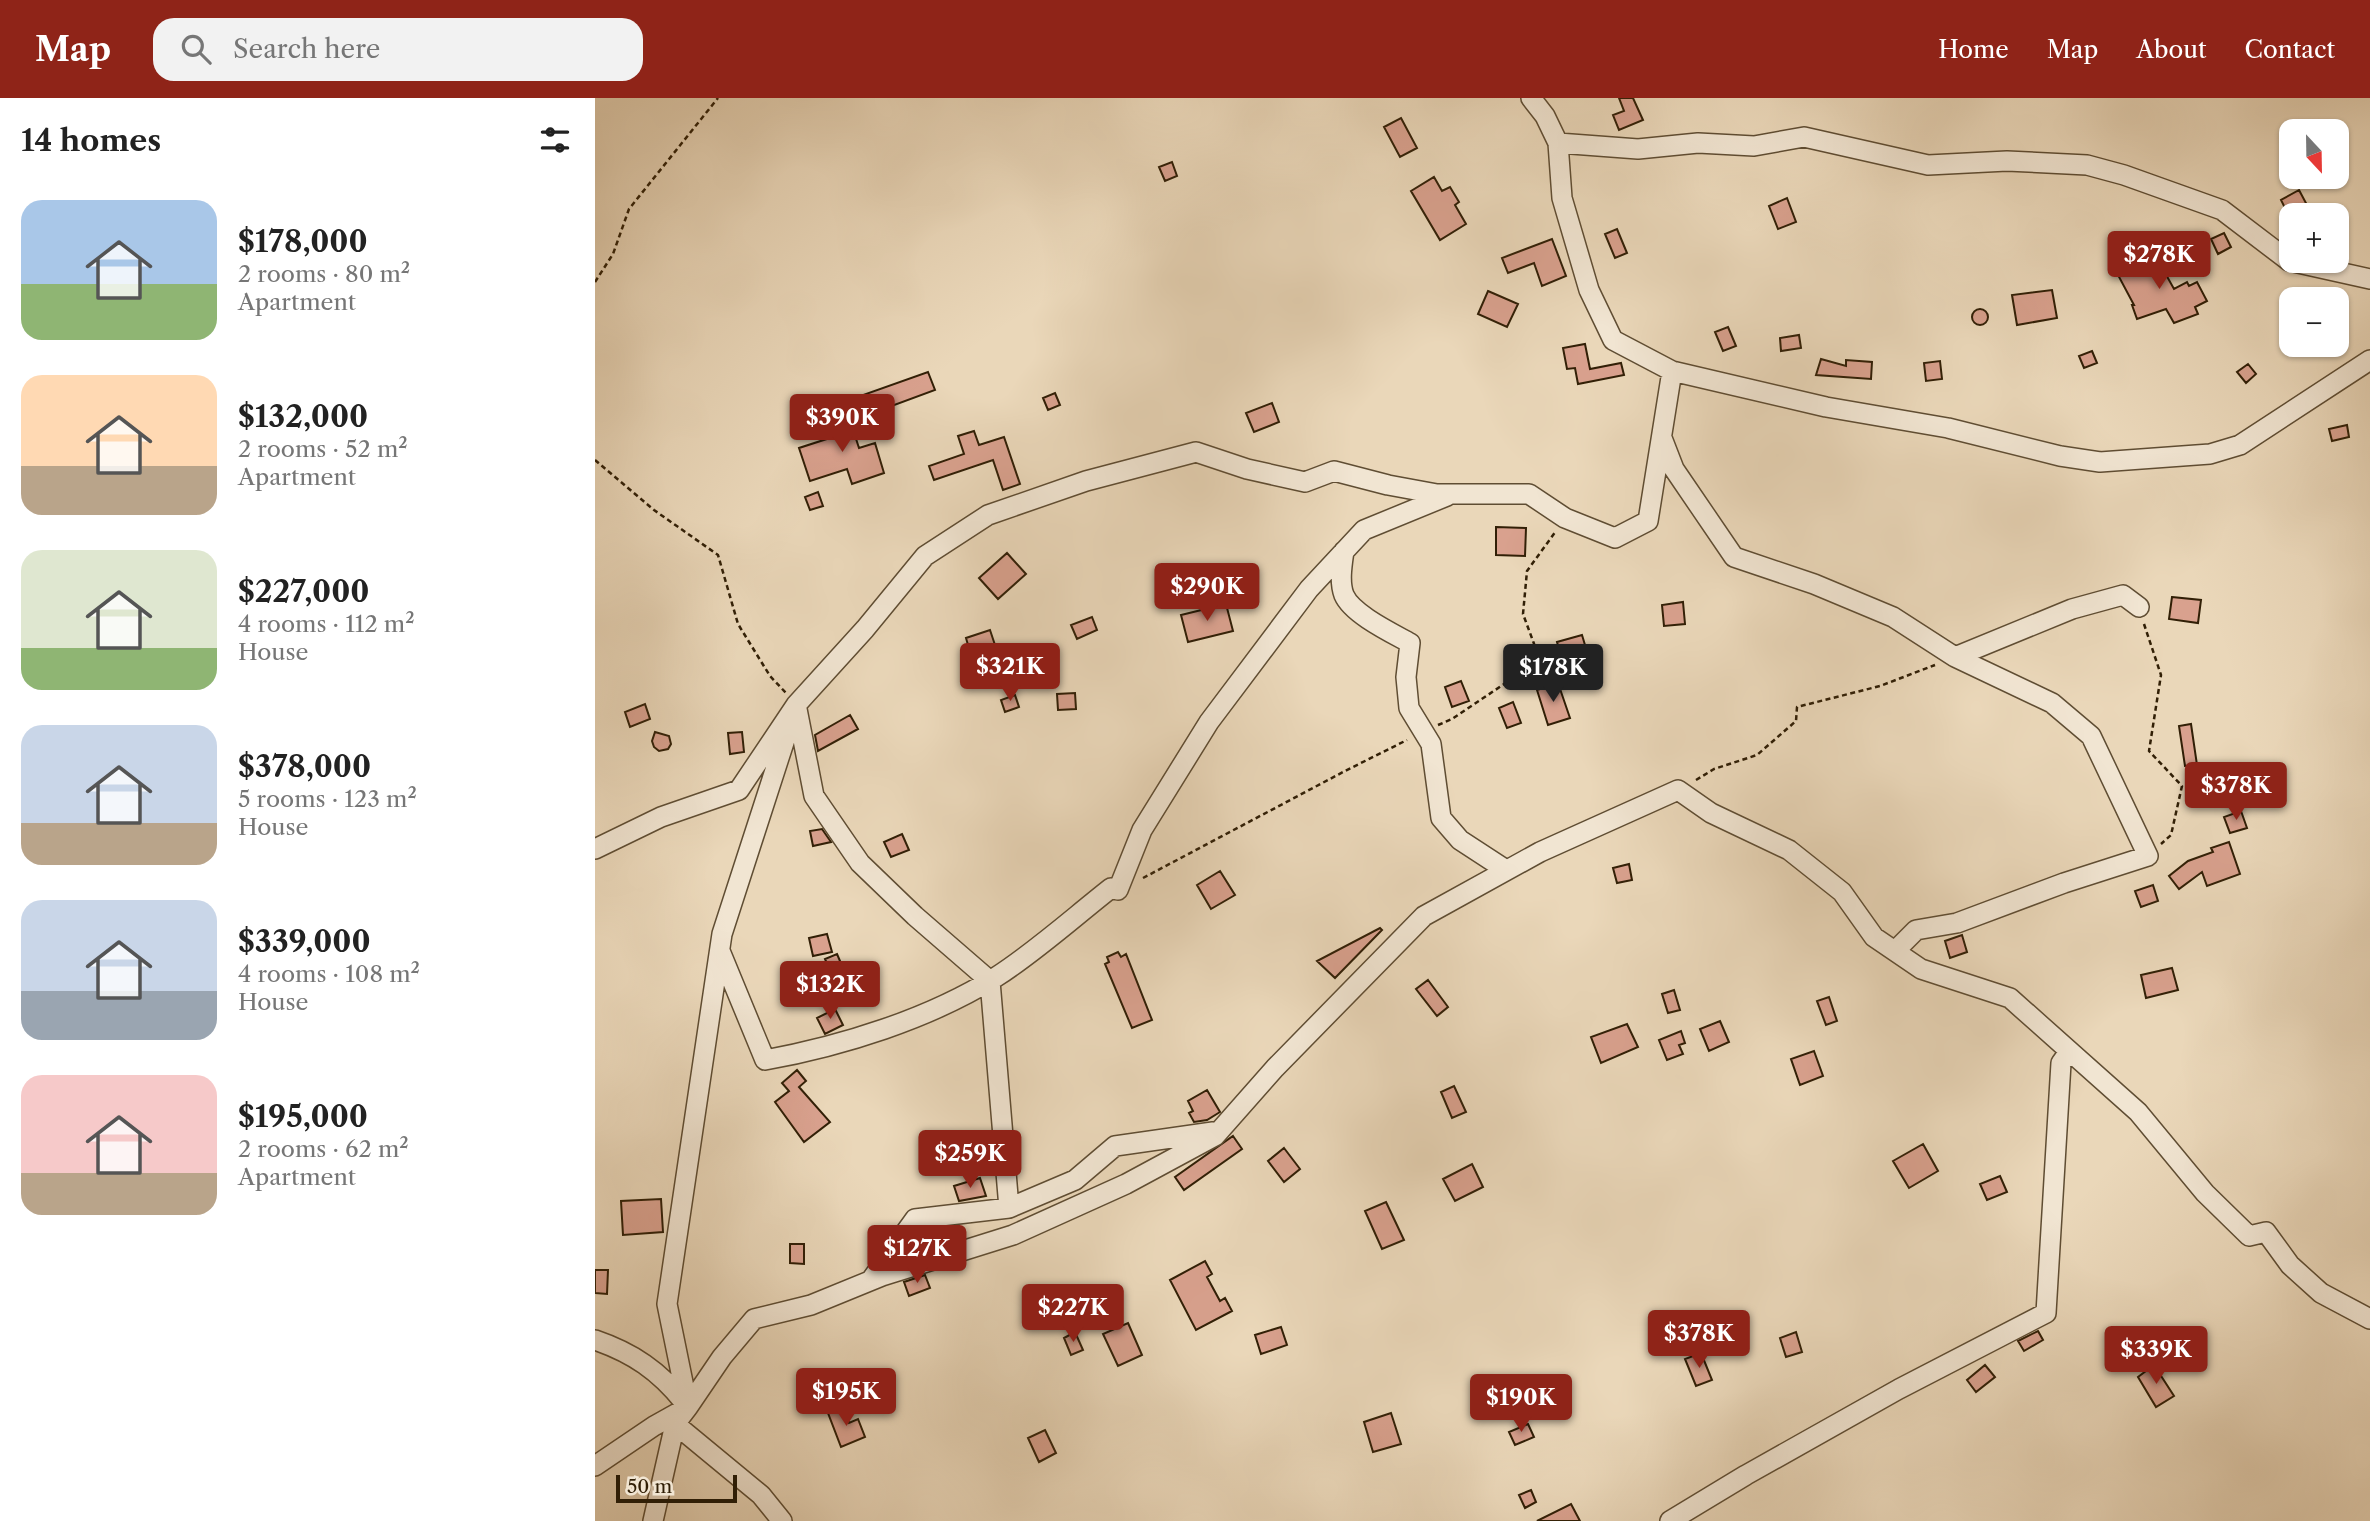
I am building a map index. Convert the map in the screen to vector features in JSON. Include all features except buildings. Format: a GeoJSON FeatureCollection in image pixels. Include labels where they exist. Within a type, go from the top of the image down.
{"type":"FeatureCollection","features":[{"type":"Feature","properties":{"kind":"street"},"geometry":{"type":"LineString","coordinates":[[1531,98],[1545,116],[1558,143],[1562,198],[1589,290],[1613,340],[1672,371],[1826,407],[1948,428],[2060,456],[2100,462],[2210,454],[2240,444],[2370,360]]}},
{"type":"Feature","properties":{"kind":"street"},"geometry":{"type":"LineString","coordinates":[[1558,143],[1638,149],[1698,143],[1755,146],[1804,137],[1928,165],[2007,161],[2087,165],[2134,178],[2222,210],[2289,261],[2370,279]]}},
{"type":"Feature","properties":{"kind":"street"},"geometry":{"type":"LineString","coordinates":[[595,849],[661,817],[739,790],[796,705],[865,629],[925,556],[989,515],[1086,481],[1196,452],[1247,469],[1305,482],[1334,471],[1388,485],[1451,494],[1528,494],[1565,518],[1615,538],[1648,521],[1672,371]]}},
{"type":"Feature","properties":{"kind":"street"},"geometry":{"type":"LineString","coordinates":[[1661,437],[1674,470],[1734,557],[1814,584],[1893,617],[1955,657],[2052,703],[2091,736],[2148,856],[2064,883],[1957,923],[1916,930],[1895,951]]}},
{"type":"Feature","properties":{"kind":"street"},"geometry":{"type":"LineString","coordinates":[[720,951],[765,1060],[817,1050],[947,1006],[990,981],[1111,888],[1118,890],[1142,830],[1209,722],[1309,589],[1344,551],[1364,530],[1451,494]]}},
{"type":"Feature","properties":{"kind":"street"},"geometry":{"type":"LineString","coordinates":[[1344,551],[1344,596],[1370,621],[1410,643],[1406,677],[1409,708],[1431,744],[1441,818],[1460,840],[1506,870]]}},
{"type":"Feature","properties":{"kind":"street"},"geometry":{"type":"LineString","coordinates":[[1955,657],[2072,609],[2110,598],[2123,595],[2139,607]]}},
{"type":"Feature","properties":{"kind":"street"},"geometry":{"type":"LineString","coordinates":[[688,1407],[667,1304],[722,934],[796,705]]}},
{"type":"Feature","properties":{"kind":"street"},"geometry":{"type":"LineString","coordinates":[[796,705],[814,796],[860,863],[990,981],[1009,1208]]}},
{"type":"Feature","properties":{"kind":"street"},"geometry":{"type":"LineString","coordinates":[[653,1521],[675,1424],[722,1357],[754,1319],[811,1305],[871,1280],[1013,1234],[1126,1184],[1215,1136],[1275,1068],[1424,916],[1540,852],[1678,790],[1711,813],[1789,850],[1842,892],[1874,937],[1921,970],[2010,998],[2138,1112],[2205,1193],[2249,1236],[2266,1231],[2290,1265],[2321,1293],[2370,1319]]}},
{"type":"Feature","properties":{"kind":"street"},"geometry":{"type":"LineString","coordinates":[[1670,1521],[1746,1475],[1888,1396],[2046,1313],[2061,1063],[2069,1052]]}},
{"type":"Feature","properties":{"kind":"street"},"geometry":{"type":"LineString","coordinates":[[871,1280],[915,1219],[1009,1208],[1075,1180],[1115,1146],[1219,1132]]}},
{"type":"Feature","properties":{"kind":"street"},"geometry":{"type":"LineString","coordinates":[[595,1340],[619,1348],[664,1378],[688,1407]]}},
{"type":"Feature","properties":{"kind":"street"},"geometry":{"type":"LineString","coordinates":[[595,1466],[654,1426],[688,1407]]}},
{"type":"Feature","properties":{"kind":"street"},"geometry":{"type":"LineString","coordinates":[[675,1424],[761,1495],[782,1521]]}},
{"type":"Feature","properties":{"kind":"path"},"geometry":{"type":"LineString","coordinates":[[595,282],[613,254],[629,209],[718,98]]}},
{"type":"Feature","properties":{"kind":"path"},"geometry":{"type":"LineString","coordinates":[[595,460],[654,510],[718,555],[738,624],[770,676],[796,705]]}},
{"type":"Feature","properties":{"kind":"path"},"geometry":{"type":"LineString","coordinates":[[1118,890],[1345,771],[1452,719],[1540,660],[1523,614],[1527,571],[1565,518]]}},
{"type":"Feature","properties":{"kind":"path"},"geometry":{"type":"LineString","coordinates":[[2139,607],[2161,675],[2149,751],[2182,786],[2171,835],[2148,856]]}},
{"type":"Feature","properties":{"kind":"path"},"geometry":{"type":"LineString","coordinates":[[1678,790],[1714,769],[1757,755],[1796,721],[1797,707],[1880,686],[1955,657]]}}]}
